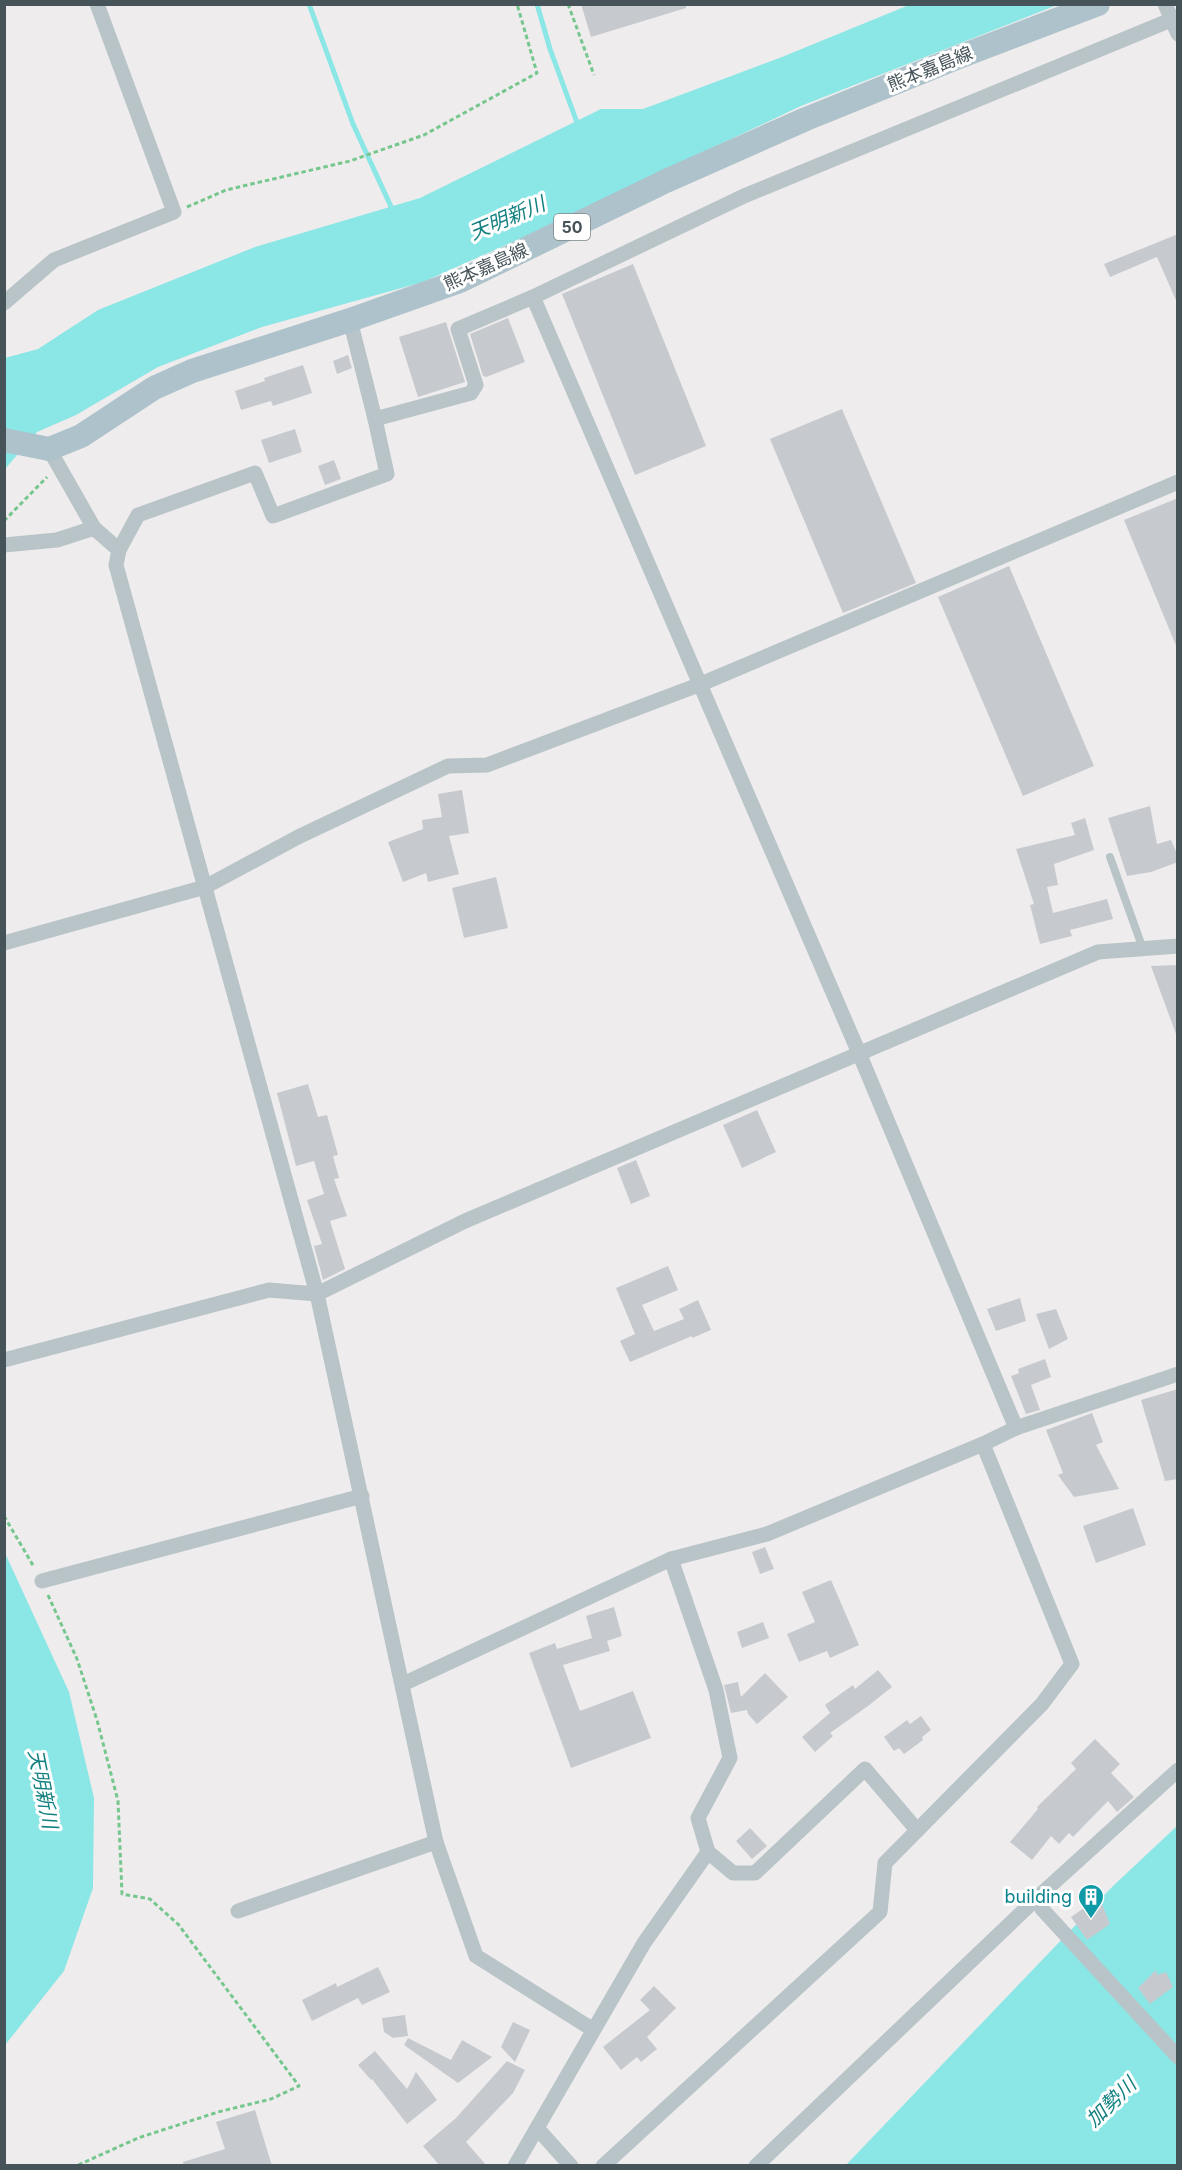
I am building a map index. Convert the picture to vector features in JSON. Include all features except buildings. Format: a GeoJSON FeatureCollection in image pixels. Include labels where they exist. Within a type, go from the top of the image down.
{"type":"FeatureCollection","features":[{"type":"Feature","properties":{"kind":"main road","name":"熊本嘉島線"},"geometry":{"type":"LineString","coordinates":[[54,457],[81,436],[154,388],[192,371],[460,282],[666,181],[806,119],[1098,4]]}},
{"type":"Feature","properties":{"kind":"main road"},"geometry":{"type":"LineString","coordinates":[[4,440],[54,457]]}},
{"type":"Feature","properties":{"kind":"street"},"geometry":{"type":"LineString","coordinates":[[4,303],[54,260],[174,212],[97,4]]}},
{"type":"Feature","properties":{"kind":"street"},"geometry":{"type":"LineString","coordinates":[[375,418],[471,393],[476,385],[458,329],[533,297],[744,196],[1171,13],[1178,34]]}},
{"type":"Feature","properties":{"kind":"street"},"geometry":{"type":"LineString","coordinates":[[533,297],[860,1053],[1016,1428]]}},
{"type":"Feature","properties":{"kind":"street"},"geometry":{"type":"LineString","coordinates":[[350,320],[387,474],[273,516],[255,473],[138,515],[119,550],[116,565],[317,1294],[436,1842],[476,1956],[592,2029]]}},
{"type":"Feature","properties":{"kind":"street"},"geometry":{"type":"LineString","coordinates":[[54,457],[94,528],[119,550]]}},
{"type":"Feature","properties":{"kind":"street"},"geometry":{"type":"LineString","coordinates":[[4,943],[205,888],[298,837],[448,766],[487,765],[701,684],[1178,482]]}},
{"type":"Feature","properties":{"kind":"street"},"geometry":{"type":"LineString","coordinates":[[4,545],[57,540],[94,528]]}},
{"type":"Feature","properties":{"kind":"street"},"geometry":{"type":"LineString","coordinates":[[4,1360],[269,1290],[317,1294],[465,1221],[1098,952],[1178,946]]}},
{"type":"Feature","properties":{"kind":"street"},"geometry":{"type":"LineString","coordinates":[[403,1684],[671,1558],[767,1534],[1016,1428],[1178,1374]]}},
{"type":"Feature","properties":{"kind":"street"},"geometry":{"type":"LineString","coordinates":[[603,2166],[880,1912],[885,1863],[1042,1704],[1072,1664],[983,1444]]}},
{"type":"Feature","properties":{"kind":"street"},"geometry":{"type":"LineString","coordinates":[[42,1581],[362,1496]]}},
{"type":"Feature","properties":{"kind":"street"},"geometry":{"type":"LineString","coordinates":[[671,1558],[716,1690],[730,1758],[698,1818],[708,1852],[733,1873],[755,1873],[865,1769],[917,1830]]}},
{"type":"Feature","properties":{"kind":"street"},"geometry":{"type":"LineString","coordinates":[[756,2166],[1041,1903],[1178,1770]]}},
{"type":"Feature","properties":{"kind":"street"},"geometry":{"type":"LineString","coordinates":[[238,1911],[436,1842]]}},
{"type":"Feature","properties":{"kind":"street"},"geometry":{"type":"LineString","coordinates":[[515,2166],[592,2029],[644,1943],[708,1852]]}},
{"type":"Feature","properties":{"kind":"street"},"geometry":{"type":"LineString","coordinates":[[1041,1903],[1178,2057]]}},
{"type":"Feature","properties":{"kind":"street"},"geometry":{"type":"LineString","coordinates":[[537,2128],[571,2166]]}},
{"type":"Feature","properties":{"kind":"lane"},"geometry":{"type":"LineString","coordinates":[[1110,857],[1143,949]]}},
{"type":"Feature","properties":{"kind":"path"},"geometry":{"type":"LineString","coordinates":[[174,212],[226,190],[350,161],[424,135],[537,73],[517,4]]}},
{"type":"Feature","properties":{"kind":"path"},"geometry":{"type":"LineString","coordinates":[[567,4],[594,75]]}},
{"type":"Feature","properties":{"kind":"path"},"geometry":{"type":"LineString","coordinates":[[4,520],[54,457]]}},
{"type":"Feature","properties":{"kind":"path"},"geometry":{"type":"LineString","coordinates":[[4,1516],[42,1581],[77,1659],[97,1720],[118,1801],[122,1894],[150,1899],[178,1924],[299,2086],[271,2099],[219,2112],[138,2138],[76,2166]]}},
{"type":"Feature","properties":{"kind":"water","name":"天明新川"},"geometry":{"type":"Polygon","coordinates":[[[909,5],[1057,5],[801,106],[423,282],[262,327],[158,367],[76,415],[37,432],[5,469],[5,358],[38,349],[98,310],[255,247],[420,198],[601,109],[643,109],[782,57],[909,5]]]}},
{"type":"Feature","properties":{"kind":"water","name":"天明新川"},"geometry":{"type":"Polygon","coordinates":[[[5,1553],[69,1692],[94,1798],[93,1888],[64,1971],[5,2045],[5,1553]]]}},
{"type":"Feature","properties":{"kind":"water","name":"加勢川"},"geometry":{"type":"Polygon","coordinates":[[[1177,1826],[1177,2165],[845,2166],[1113,1886],[1177,1826]]]}},
{"type":"Feature","properties":{"kind":"waterway"},"geometry":{"type":"LineString","coordinates":[[309,4],[353,124],[393,211]]}},
{"type":"Feature","properties":{"kind":"waterway"},"geometry":{"type":"LineString","coordinates":[[537,4],[550,49],[579,128]]}},
{"type":"Feature","properties":{"kind":"place","name":"building"},"geometry":{"type":"Point","coordinates":[1091,1920]}}]}
